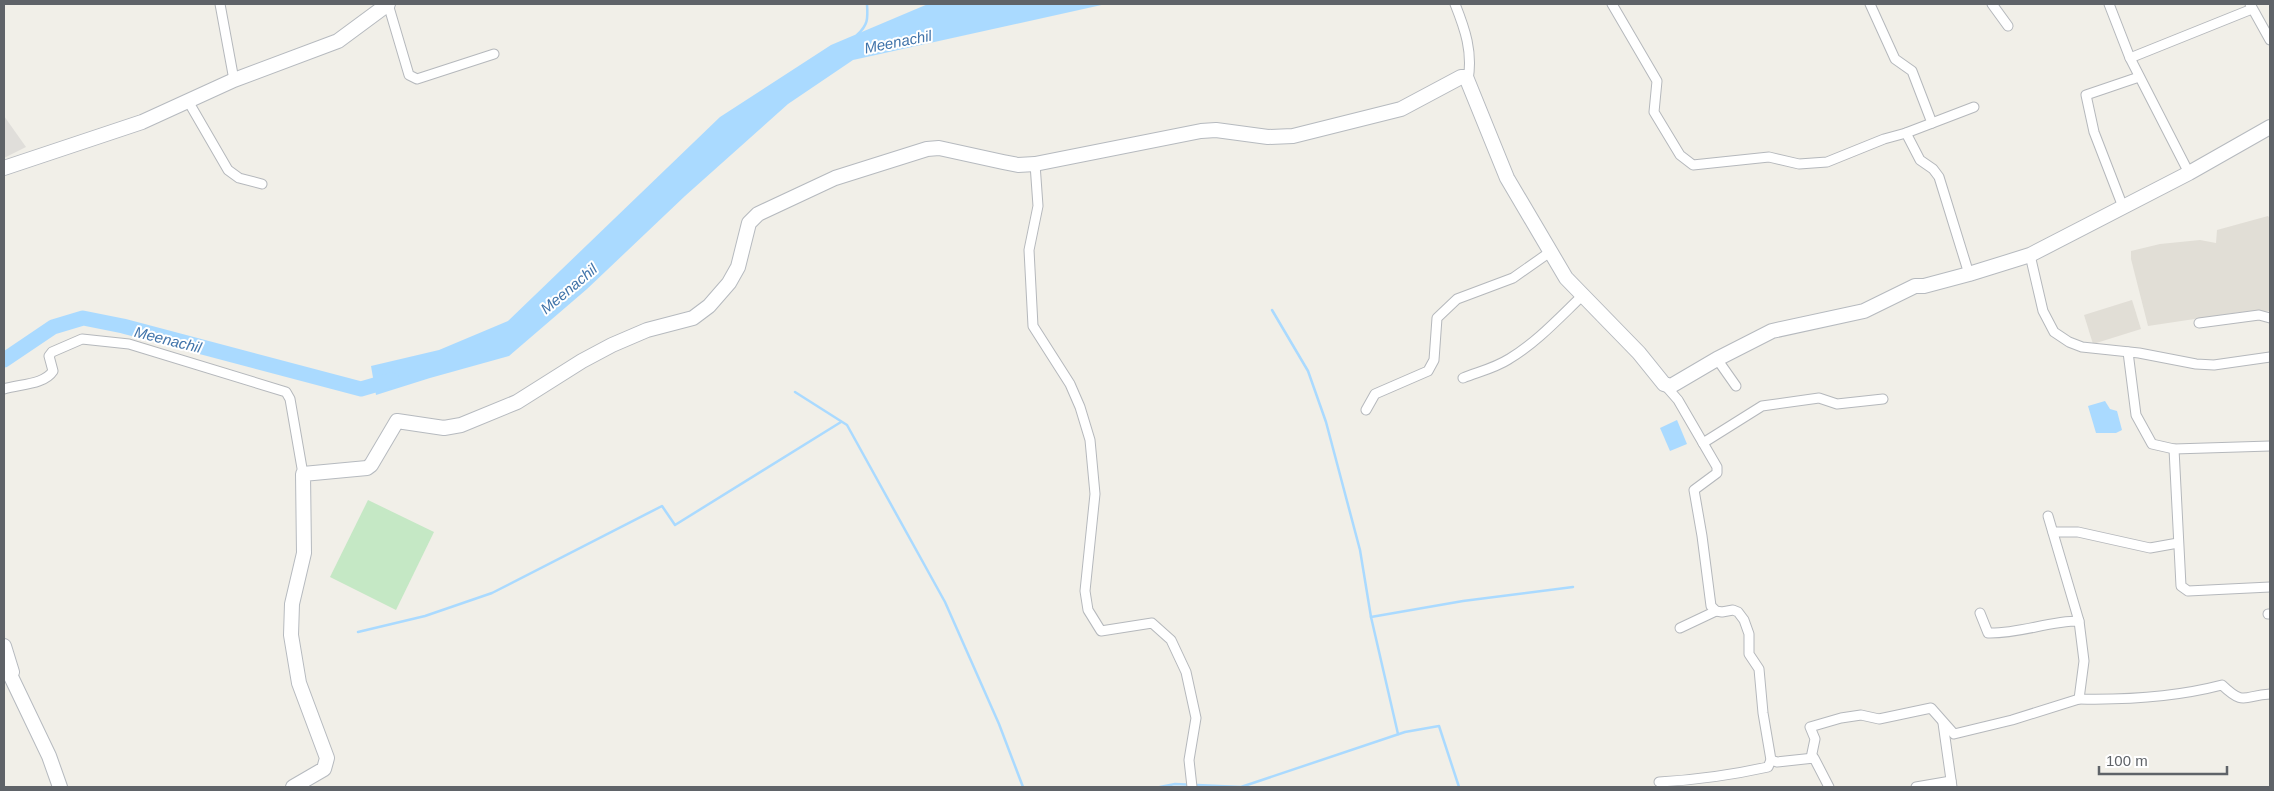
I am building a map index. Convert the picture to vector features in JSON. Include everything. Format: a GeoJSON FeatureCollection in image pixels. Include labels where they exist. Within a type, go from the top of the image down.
{"type":"FeatureCollection","features":[{"type":"Feature","properties":{"kind":"main road"},"geometry":{"type":"LineString","coordinates":[[4,168],[142,122],[234,80],[338,41],[388,4]]}},
{"type":"Feature","properties":{"kind":"main road"},"geometry":{"type":"LineString","coordinates":[[293,787],[324,768],[327,764],[327,758],[299,683],[291,635],[292,604],[304,553],[303,474],[367,468],[371,465],[397,421],[444,428],[461,425],[517,402],[582,361],[612,345],[646,330],[693,318],[709,306],[729,283],[738,267],[749,223],[758,214],[834,178],[927,149],[939,148],[1010,164],[1035,164],[1201,131],[1216,130],[1268,138],[1293,136],[1401,109],[1461,77],[1466,77],[1507,178],[1566,278],[1639,353],[1664,384],[1671,386],[1772,331],[1864,311],[1915,286],[1924,286],[1969,274],[2030,255],[2190,172],[2270,127]]}},
{"type":"Feature","properties":{"kind":"main road"},"geometry":{"type":"LineString","coordinates":[[4,646],[14,680]]}},
{"type":"Feature","properties":{"kind":"main road"},"geometry":{"type":"LineString","coordinates":[[4,662],[49,756],[60,787]]}},
{"type":"Feature","properties":{"kind":"street"},"geometry":{"type":"LineString","coordinates":[[220,4],[234,80]]}},
{"type":"Feature","properties":{"kind":"street"},"geometry":{"type":"LineString","coordinates":[[388,4],[409,75],[417,79],[494,54]]}},
{"type":"Feature","properties":{"kind":"street"},"geometry":{"type":"LineString","coordinates":[[1456,4],[1468,40],[1468,80]]}},
{"type":"Feature","properties":{"kind":"street"},"geometry":{"type":"LineString","coordinates":[[1612,4],[1657,81],[1654,112],[1680,155],[1693,165],[1769,157],[1799,164],[1827,162],[1884,139],[1906,133],[1974,107]]}},
{"type":"Feature","properties":{"kind":"street"},"geometry":{"type":"LineString","coordinates":[[1870,4],[1895,59],[1912,71],[1932,123]]}},
{"type":"Feature","properties":{"kind":"street"},"geometry":{"type":"LineString","coordinates":[[1992,4],[2008,26]]}},
{"type":"Feature","properties":{"kind":"street"},"geometry":{"type":"LineString","coordinates":[[2109,4],[2139,77],[2190,172]]}},
{"type":"Feature","properties":{"kind":"street"},"geometry":{"type":"LineString","coordinates":[[2130,58],[2251,7],[2270,40]]}},
{"type":"Feature","properties":{"kind":"street"},"geometry":{"type":"LineString","coordinates":[[2123,207],[2094,132],[2086,95],[2139,77]]}},
{"type":"Feature","properties":{"kind":"street"},"geometry":{"type":"LineString","coordinates":[[188,101],[228,170],[239,178],[262,184]]}},
{"type":"Feature","properties":{"kind":"street"},"geometry":{"type":"LineString","coordinates":[[1906,133],[1920,160],[1939,177],[1969,274]]}},
{"type":"Feature","properties":{"kind":"street"},"geometry":{"type":"LineString","coordinates":[[1035,164],[1038,206],[1030,250],[1033,326],[1070,384],[1080,407],[1090,440],[1095,494],[1085,591],[1088,610],[1101,631],[1152,623],[1171,640],[1186,672],[1196,718],[1189,760],[1192,785]]}},
{"type":"Feature","properties":{"kind":"street"},"geometry":{"type":"LineString","coordinates":[[1366,410],[1375,394],[1428,370],[1434,360],[1437,318],[1456,300],[1513,278],[1550,252]]}},
{"type":"Feature","properties":{"kind":"street"},"geometry":{"type":"LineString","coordinates":[[2030,255],[2043,312],[2054,332],[2069,342],[2082,346],[2196,364],[2214,365],[2270,359]]}},
{"type":"Feature","properties":{"kind":"street"},"geometry":{"type":"LineString","coordinates":[[1462,378],[1513,357],[1544,332],[1582,296]]}},
{"type":"Feature","properties":{"kind":"street"},"geometry":{"type":"LineString","coordinates":[[2199,323],[2259,315],[2270,318]]}},
{"type":"Feature","properties":{"kind":"street"},"geometry":{"type":"LineString","coordinates":[[4,389],[38,381],[50,375],[53,370],[49,356],[52,352],[74,341],[82,339],[129,344],[286,392],[290,399],[303,474]]}},
{"type":"Feature","properties":{"kind":"street"},"geometry":{"type":"LineString","coordinates":[[2128,352],[2136,415],[2152,444],[2174,448],[2270,446]]}},
{"type":"Feature","properties":{"kind":"street"},"geometry":{"type":"LineString","coordinates":[[1718,359],[1736,386]]}},
{"type":"Feature","properties":{"kind":"street"},"geometry":{"type":"LineString","coordinates":[[1664,384],[1678,400],[1718,467],[1717,473],[1694,490],[1711,606],[1716,611]]}},
{"type":"Feature","properties":{"kind":"street"},"geometry":{"type":"LineString","coordinates":[[1703,443],[1762,406],[1819,398],[1837,404],[1883,399]]}},
{"type":"Feature","properties":{"kind":"street"},"geometry":{"type":"LineString","coordinates":[[2174,448],[2181,586],[2188,591],[2270,587]]}},
{"type":"Feature","properties":{"kind":"street"},"geometry":{"type":"LineString","coordinates":[[2048,516],[2079,621],[2084,661],[2079,699]]}},
{"type":"Feature","properties":{"kind":"street"},"geometry":{"type":"LineString","coordinates":[[2053,532],[2078,532],[2150,548],[2178,544]]}},
{"type":"Feature","properties":{"kind":"street"},"geometry":{"type":"LineString","coordinates":[[1660,782],[1705,779],[1747,772],[1768,766],[1771,760],[1762,713],[1759,669],[1749,654],[1749,634],[1744,620],[1738,612],[1733,610],[1716,611],[1680,628]]}},
{"type":"Feature","properties":{"kind":"street"},"geometry":{"type":"LineString","coordinates":[[1980,613],[1988,633],[2024,630],[2056,622],[2079,621]]}},
{"type":"Feature","properties":{"kind":"street"},"geometry":{"type":"LineString","coordinates":[[1811,758],[1815,739],[1810,727],[1841,718],[1861,716],[1879,719],[1931,708],[1954,734],[2012,720],[2079,699],[2118,699],[2184,694],[2222,686],[2235,698],[2243,700],[2270,694]]}},
{"type":"Feature","properties":{"kind":"street"},"geometry":{"type":"LineString","coordinates":[[1916,787],[1951,784],[1943,722]]}},
{"type":"Feature","properties":{"kind":"street"},"geometry":{"type":"LineString","coordinates":[[1771,760],[1777,762],[1814,758],[1829,787]]}},
{"type":"Feature","properties":{"kind":"shaded area"},"geometry":{"type":"Polygon","coordinates":[[[4,116],[26,147],[4,158],[4,116]]]}},
{"type":"Feature","properties":{"kind":"shaded area"},"geometry":{"type":"Polygon","coordinates":[[[2268,216],[2270,219],[2270,311],[2241,312],[2148,326],[2131,259],[2131,251],[2160,244],[2200,240],[2216,243],[2217,230],[2268,216]]]}},
{"type":"Feature","properties":{"kind":"shaded area"},"geometry":{"type":"Polygon","coordinates":[[[2132,300],[2141,329],[2093,344],[2084,315],[2132,300]]]}},
{"type":"Feature","properties":{"kind":"green space"},"geometry":{"type":"Polygon","coordinates":[[[368,500],[434,532],[396,610],[330,577],[368,500]]]}},
{"type":"Feature","properties":{"kind":"water"},"geometry":{"type":"Polygon","coordinates":[[[928,4],[1106,4],[853,60],[788,104],[685,196],[587,289],[509,356],[376,395],[371,366],[439,350],[508,321],[720,117],[831,45],[928,4]]]}},
{"type":"Feature","properties":{"kind":"water"},"geometry":{"type":"Polygon","coordinates":[[[2105,401],[2110,409],[2117,411],[2122,430],[2116,433],[2096,433],[2088,406],[2105,401]]]}},
{"type":"Feature","properties":{"kind":"water"},"geometry":{"type":"Polygon","coordinates":[[[1677,420],[1687,444],[1670,451],[1660,428],[1677,420]]]}},
{"type":"Feature","properties":{"kind":"waterway"},"geometry":{"type":"LineString","coordinates":[[857,35],[866,21],[867,4]]}},
{"type":"Feature","properties":{"kind":"waterway"},"geometry":{"type":"LineString","coordinates":[[1272,310],[1308,371],[1326,422],[1360,550],[1371,617],[1398,734]]}},
{"type":"Feature","properties":{"kind":"waterway","name":"Meenachil"},"geometry":{"type":"LineString","coordinates":[[4,360],[53,327],[83,318],[123,326],[361,389],[392,380]]}},
{"type":"Feature","properties":{"kind":"waterway"},"geometry":{"type":"LineString","coordinates":[[795,392],[847,425],[945,602],[999,724],[1023,787]]}},
{"type":"Feature","properties":{"kind":"waterway"},"geometry":{"type":"LineString","coordinates":[[358,632],[425,616],[492,593],[662,506],[675,525],[841,422]]}},
{"type":"Feature","properties":{"kind":"waterway"},"geometry":{"type":"LineString","coordinates":[[1371,617],[1463,601],[1573,587]]}},
{"type":"Feature","properties":{"kind":"waterway"},"geometry":{"type":"LineString","coordinates":[[1160,787],[1175,784],[1241,787],[1405,732],[1439,726],[1459,787]]}}]}
